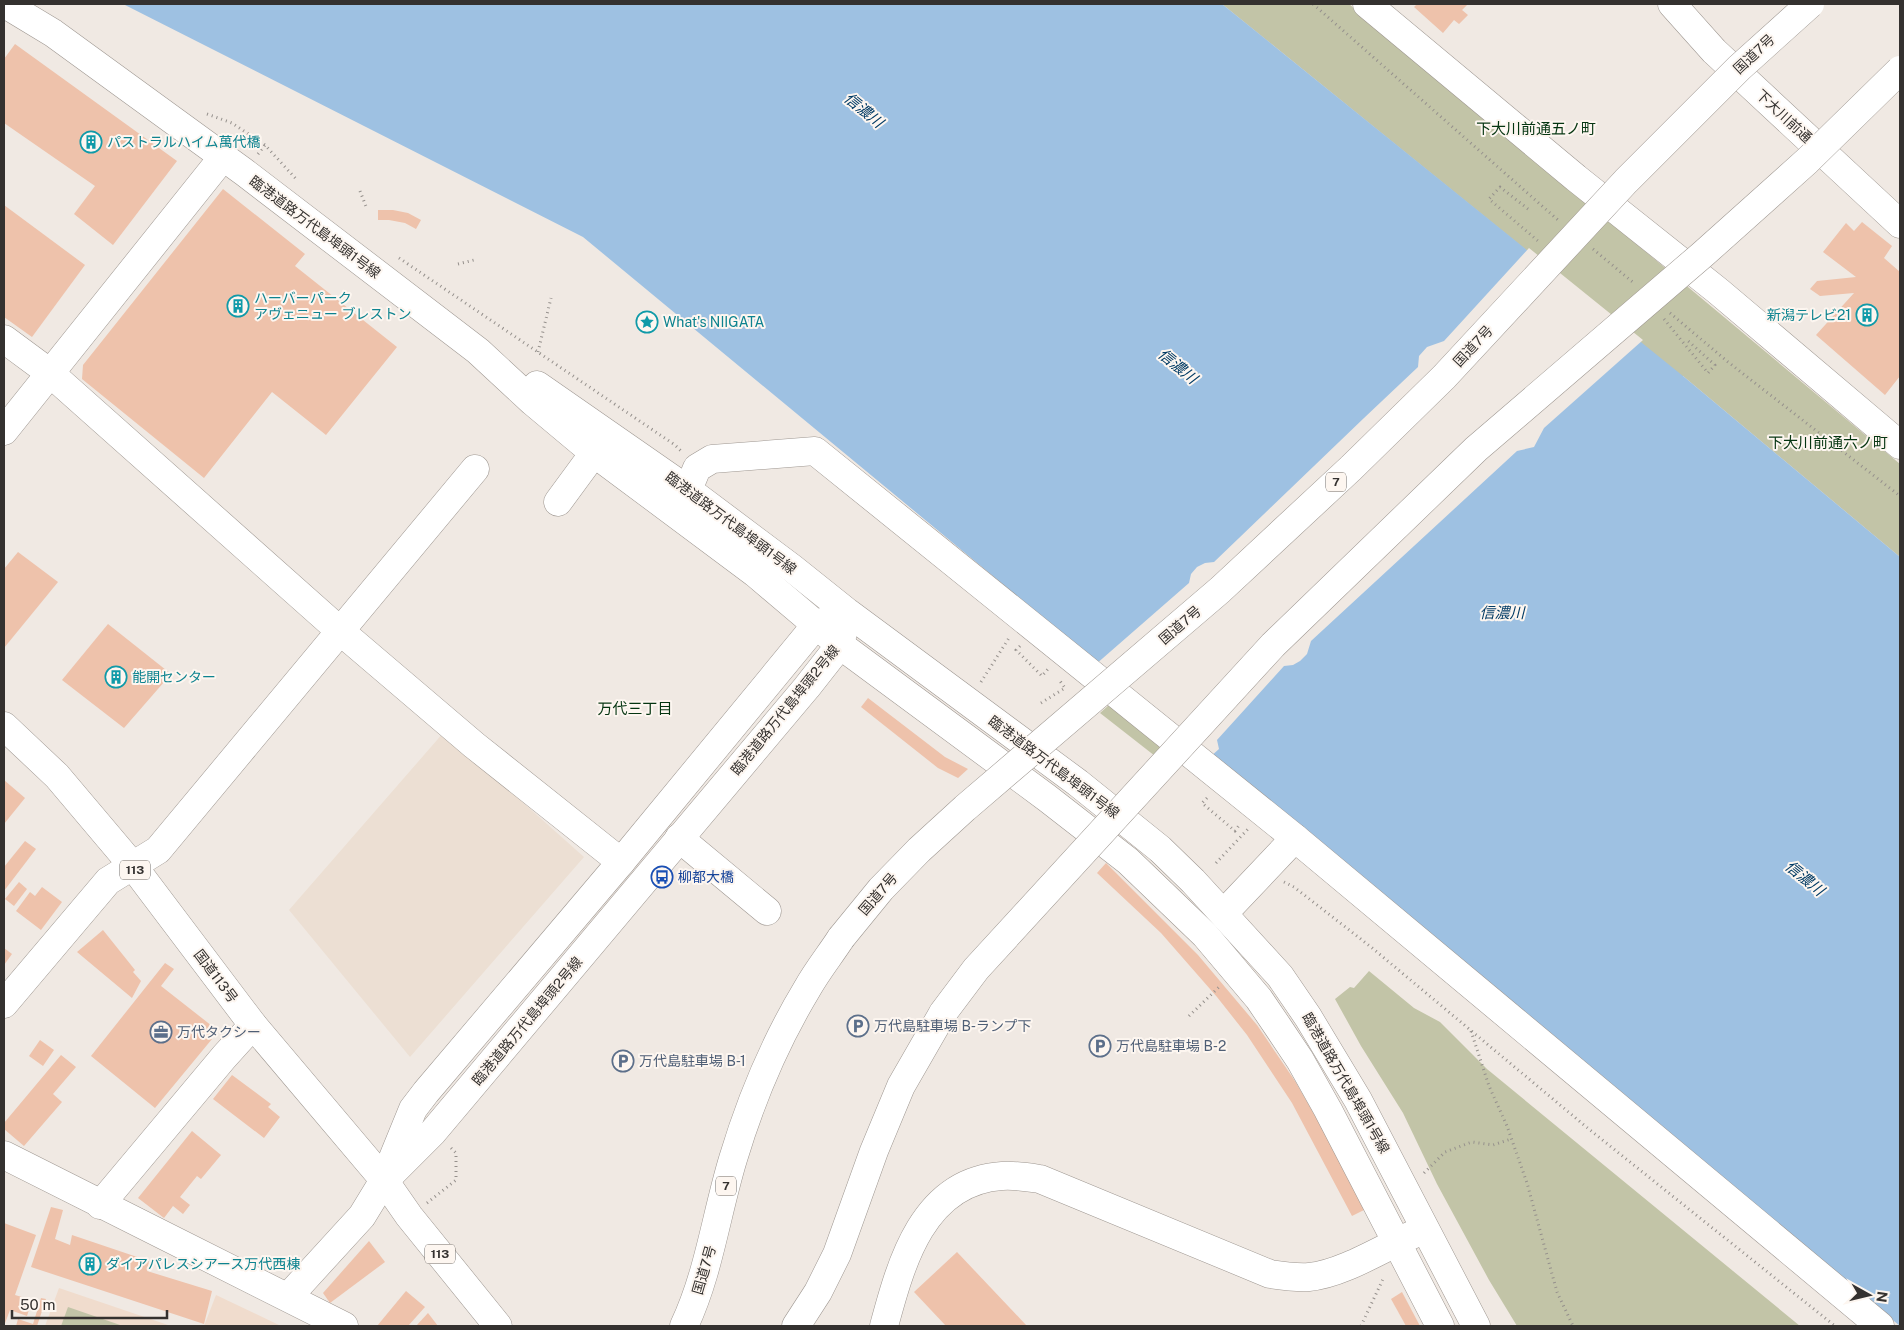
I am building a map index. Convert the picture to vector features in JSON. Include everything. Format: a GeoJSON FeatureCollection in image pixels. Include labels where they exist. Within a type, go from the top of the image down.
{"type":"FeatureCollection","features":[{"type":"Feature","properties":{"kind":"main road","name":"臨港道路万代島埠頭1号線"},"geometry":{"type":"LineString","coordinates":[[5,4],[54,33],[223,157],[478,351],[533,402],[594,452],[755,573],[840,645],[1128,861],[1205,936],[1258,999],[1300,1060],[1440,1326]]}},
{"type":"Feature","properties":{"kind":"main road","name":"下大川前通"},"geometry":{"type":"LineString","coordinates":[[1672,4],[1714,51],[1900,224]]}},
{"type":"Feature","properties":{"kind":"main road","name":"国道7号"},"geometry":{"type":"LineString","coordinates":[[689,1316],[707,1268],[732,1160],[749,1108],[775,1048],[807,988],[841,938],[881,889],[918,850],[1220,590],[1351,468],[1444,377],[1633,174],[1739,68],[1810,4]]}},
{"type":"Feature","properties":{"kind":"main road"},"geometry":{"type":"LineString","coordinates":[[1373,6],[1576,178],[1718,291],[1900,445]]}},
{"type":"Feature","properties":{"kind":"main road"},"geometry":{"type":"LineString","coordinates":[[796,1326],[818,1292],[837,1254],[874,1151],[901,1086],[943,1013],[976,969],[1273,645],[1476,449],[1737,224],[1806,161],[1900,70]]}},
{"type":"Feature","properties":{"kind":"main road"},"geometry":{"type":"LineString","coordinates":[[4,431],[223,157]]}},
{"type":"Feature","properties":{"kind":"main road"},"geometry":{"type":"LineString","coordinates":[[5,328],[50,373],[339,630],[474,745],[621,862]]}},
{"type":"Feature","properties":{"kind":"main road","name":"臨港道路万代島埠頭1号線"},"geometry":{"type":"LineString","coordinates":[[478,351],[692,479],[847,612],[1078,783],[1160,849],[1224,913],[1280,976],[1308,1017],[1358,1100],[1476,1326]]}},
{"type":"Feature","properties":{"kind":"main road"},"geometry":{"type":"LineString","coordinates":[[692,479],[712,460],[815,451],[1295,838],[1880,1326]]}},
{"type":"Feature","properties":{"kind":"main road"},"geometry":{"type":"LineString","coordinates":[[558,502],[594,452]]}},
{"type":"Feature","properties":{"kind":"main road"},"geometry":{"type":"LineString","coordinates":[[4,1004],[108,881],[158,850],[474,469]]}},
{"type":"Feature","properties":{"kind":"main road","name":"臨港道路万代島埠頭2号線"},"geometry":{"type":"LineString","coordinates":[[384,1180],[413,1109],[621,862],[816,625],[847,612]]}},
{"type":"Feature","properties":{"kind":"main road","name":"臨港道路万代島埠頭2号線"},"geometry":{"type":"LineString","coordinates":[[384,1180],[433,1132],[840,645],[847,612]]}},
{"type":"Feature","properties":{"kind":"main road","name":"国道113号"},"geometry":{"type":"LineString","coordinates":[[4,726],[57,776],[133,866],[253,1025],[384,1180],[409,1216],[498,1326]]}},
{"type":"Feature","properties":{"kind":"main road"},"geometry":{"type":"LineString","coordinates":[[679,838],[767,911]]}},
{"type":"Feature","properties":{"kind":"main road"},"geometry":{"type":"LineString","coordinates":[[1224,913],[1295,838]]}},
{"type":"Feature","properties":{"kind":"main road"},"geometry":{"type":"LineString","coordinates":[[100,1205],[253,1025]]}},
{"type":"Feature","properties":{"kind":"main road"},"geometry":{"type":"LineString","coordinates":[[4,1155],[100,1205],[288,1296],[344,1326]]}},
{"type":"Feature","properties":{"kind":"main road"},"geometry":{"type":"LineString","coordinates":[[884,1326],[898,1276],[914,1237],[932,1211],[950,1194],[967,1185],[1000,1176],[1040,1179],[1270,1274],[1288,1277],[1310,1277],[1333,1271],[1426,1229]]}},
{"type":"Feature","properties":{"kind":"main road"},"geometry":{"type":"LineString","coordinates":[[288,1296],[362,1216],[384,1180]]}},
{"type":"Feature","properties":{"kind":"main road"},"geometry":{"type":"LineString","coordinates":[[669,1326],[689,1316]]}},
{"type":"Feature","properties":{"kind":"path"},"geometry":{"type":"LineString","coordinates":[[1312,4],[1564,225]]}},
{"type":"Feature","properties":{"kind":"path"},"geometry":{"type":"LineString","coordinates":[[204,113],[232,122],[265,144],[297,181]]}},
{"type":"Feature","properties":{"kind":"path"},"geometry":{"type":"LineString","coordinates":[[256,157],[265,144]]}},
{"type":"Feature","properties":{"kind":"path"},"geometry":{"type":"LineString","coordinates":[[1528,209],[1500,187],[1489,199],[1542,245]]}},
{"type":"Feature","properties":{"kind":"path"},"geometry":{"type":"LineString","coordinates":[[360,191],[367,209]]}},
{"type":"Feature","properties":{"kind":"path"},"geometry":{"type":"LineString","coordinates":[[1587,244],[1639,287]]}},
{"type":"Feature","properties":{"kind":"path"},"geometry":{"type":"LineString","coordinates":[[399,258],[675,444],[692,479]]}},
{"type":"Feature","properties":{"kind":"path"},"geometry":{"type":"LineString","coordinates":[[458,264],[474,260]]}},
{"type":"Feature","properties":{"kind":"path"},"geometry":{"type":"LineString","coordinates":[[538,352],[551,298]]}},
{"type":"Feature","properties":{"kind":"path"},"geometry":{"type":"LineString","coordinates":[[1668,312],[1728,362],[1900,496]]}},
{"type":"Feature","properties":{"kind":"path"},"geometry":{"type":"LineString","coordinates":[[1662,316],[1708,373],[1715,365],[1686,339]]}},
{"type":"Feature","properties":{"kind":"path"},"geometry":{"type":"LineString","coordinates":[[981,682],[1014,631]]}},
{"type":"Feature","properties":{"kind":"path"},"geometry":{"type":"LineString","coordinates":[[1041,703],[1065,688],[1058,678]]}},
{"type":"Feature","properties":{"kind":"path"},"geometry":{"type":"LineString","coordinates":[[1216,863],[1250,827]]}},
{"type":"Feature","properties":{"kind":"path"},"geometry":{"type":"LineString","coordinates":[[1263,873],[1294,887],[1371,947],[1590,1130],[1835,1326]]}},
{"type":"Feature","properties":{"kind":"path"},"geometry":{"type":"LineString","coordinates":[[1189,1016],[1219,987]]}},
{"type":"Feature","properties":{"kind":"path"},"geometry":{"type":"LineString","coordinates":[[1471,1031],[1489,1086],[1512,1138],[1527,1183],[1557,1292],[1573,1326]]}},
{"type":"Feature","properties":{"kind":"path"},"geometry":{"type":"LineString","coordinates":[[1424,1173],[1445,1152],[1472,1142],[1494,1145],[1512,1138]]}},
{"type":"Feature","properties":{"kind":"path"},"geometry":{"type":"LineString","coordinates":[[1361,1326],[1383,1278]]}},
{"type":"Feature","properties":{"kind":"shaded area"},"geometry":{"type":"Polygon","coordinates":[[[444,732],[584,857],[410,1057],[289,910],[444,732]]]}},
{"type":"Feature","properties":{"kind":"shaded area"},"geometry":{"type":"Polygon","coordinates":[[[59,1288],[171,1326],[45,1326],[59,1288]]]}},
{"type":"Feature","properties":{"kind":"shaded area"},"geometry":{"type":"Polygon","coordinates":[[[216,1295],[281,1326],[204,1326],[216,1295]]]}},
{"type":"Feature","properties":{"kind":"green space"},"geometry":{"type":"Polygon","coordinates":[[[1222,4],[1349,4],[1900,464],[1900,557],[1683,376],[1155,756],[1100,713],[1233,594],[1557,275],[1222,4]]]}},
{"type":"Feature","properties":{"kind":"green space"},"geometry":{"type":"Polygon","coordinates":[[[1369,971],[1414,1008],[1440,1022],[1487,1069],[1800,1326],[1517,1326],[1489,1280],[1437,1184],[1403,1113],[1361,1046],[1335,999],[1350,987],[1354,988],[1369,971]]]}},
{"type":"Feature","properties":{"kind":"green space"},"geometry":{"type":"Polygon","coordinates":[[[68,1307],[123,1326],[61,1326],[68,1307]]]}},
{"type":"Feature","properties":{"kind":"water","name":"信濃川"},"geometry":{"type":"Polygon","coordinates":[[[123,4],[1222,4],[1683,376],[1900,557],[1900,1326],[583,237],[123,4]]]}},
{"type":"Feature","properties":{"kind":"pier"},"geometry":{"type":"Polygon","coordinates":[[[1529,248],[1643,340],[1544,428],[1534,447],[1517,451],[1311,641],[1307,654],[1300,661],[1293,665],[1284,666],[1217,740],[1219,749],[1209,758],[1095,665],[1189,583],[1191,574],[1197,567],[1205,563],[1214,562],[1418,367],[1419,356],[1427,347],[1444,341],[1529,248]]]}},
{"type":"Feature","properties":{"kind":"building"},"geometry":{"type":"Polygon","coordinates":[[[1417,4],[1468,4],[1462,10],[1468,15],[1459,24],[1454,20],[1443,33],[1414,7],[1417,4]]]}},
{"type":"Feature","properties":{"kind":"building","name":"パストラルハイム萬代橋"},"geometry":{"type":"Polygon","coordinates":[[[15,44],[177,161],[113,245],[74,214],[95,186],[4,123],[4,59],[15,44]]]}},
{"type":"Feature","properties":{"kind":"building","name":"ハーバーパーク アヴェニュー ブレストン"},"geometry":{"type":"Polygon","coordinates":[[[223,189],[305,254],[295,266],[397,347],[326,435],[272,392],[204,478],[82,379],[83,365],[223,189]]]}},
{"type":"Feature","properties":{"kind":"building"},"geometry":{"type":"Polygon","coordinates":[[[4,205],[85,265],[32,337],[4,317],[4,205]]]}},
{"type":"Feature","properties":{"kind":"building"},"geometry":{"type":"Polygon","coordinates":[[[378,210],[408,213],[421,220],[416,229],[405,223],[378,220],[378,210]]]}},
{"type":"Feature","properties":{"kind":"building","name":"新潟テレビ21"},"geometry":{"type":"Polygon","coordinates":[[[1862,222],[1892,246],[1884,258],[1900,272],[1900,376],[1885,395],[1816,335],[1854,293],[1820,296],[1810,289],[1817,281],[1856,277],[1823,252],[1846,223],[1854,231],[1862,222]]]}},
{"type":"Feature","properties":{"kind":"building"},"geometry":{"type":"Polygon","coordinates":[[[18,552],[58,582],[4,648],[4,569],[18,552]]]}},
{"type":"Feature","properties":{"kind":"building","name":"能開センター"},"geometry":{"type":"Polygon","coordinates":[[[108,624],[171,674],[124,728],[62,680],[108,624]]]}},
{"type":"Feature","properties":{"kind":"building"},"geometry":{"type":"Polygon","coordinates":[[[868,698],[945,757],[968,769],[958,778],[938,768],[861,707],[868,698]]]}},
{"type":"Feature","properties":{"kind":"building"},"geometry":{"type":"Polygon","coordinates":[[[4,780],[25,798],[4,824],[4,780]]]}},
{"type":"Feature","properties":{"kind":"building"},"geometry":{"type":"Polygon","coordinates":[[[25,841],[36,849],[4,891],[4,867],[25,841]]]}},
{"type":"Feature","properties":{"kind":"building"},"geometry":{"type":"Polygon","coordinates":[[[1106,863],[1198,955],[1257,1025],[1295,1081],[1328,1138],[1364,1210],[1352,1216],[1292,1103],[1247,1035],[1217,997],[1161,933],[1097,873],[1106,863]]]}},
{"type":"Feature","properties":{"kind":"building"},"geometry":{"type":"Polygon","coordinates":[[[19,882],[27,889],[14,906],[5,899],[19,882]]]}},
{"type":"Feature","properties":{"kind":"building"},"geometry":{"type":"Polygon","coordinates":[[[42,887],[62,902],[41,930],[16,911],[30,892],[35,896],[42,887]]]}},
{"type":"Feature","properties":{"kind":"building"},"geometry":{"type":"Polygon","coordinates":[[[103,930],[135,970],[133,972],[141,981],[132,998],[77,952],[103,930]]]}},
{"type":"Feature","properties":{"kind":"building"},"geometry":{"type":"Polygon","coordinates":[[[4,948],[12,954],[4,965],[4,948]]]}},
{"type":"Feature","properties":{"kind":"building","name":"万代タクシー"},"geometry":{"type":"Polygon","coordinates":[[[165,963],[174,969],[161,986],[212,1026],[212,1039],[155,1108],[91,1056],[165,963]]]}},
{"type":"Feature","properties":{"kind":"building"},"geometry":{"type":"Polygon","coordinates":[[[40,1040],[54,1050],[43,1066],[29,1056],[40,1040]]]}},
{"type":"Feature","properties":{"kind":"building"},"geometry":{"type":"Polygon","coordinates":[[[61,1055],[76,1067],[53,1094],[62,1102],[24,1146],[4,1129],[4,1123],[61,1055]]]}},
{"type":"Feature","properties":{"kind":"building"},"geometry":{"type":"Polygon","coordinates":[[[232,1075],[271,1104],[268,1107],[280,1117],[264,1138],[213,1099],[232,1075]]]}},
{"type":"Feature","properties":{"kind":"building"},"geometry":{"type":"Polygon","coordinates":[[[192,1131],[221,1155],[201,1179],[197,1176],[180,1197],[190,1205],[183,1214],[173,1206],[164,1218],[138,1198],[192,1131]]]}},
{"type":"Feature","properties":{"kind":"building","name":"ダイアパレスシアース万代西棟"},"geometry":{"type":"Polygon","coordinates":[[[51,1207],[63,1210],[55,1239],[70,1245],[72,1235],[149,1261],[147,1271],[212,1291],[204,1324],[31,1267],[51,1207]]]}},
{"type":"Feature","properties":{"kind":"building"},"geometry":{"type":"Polygon","coordinates":[[[4,1223],[36,1235],[15,1295],[32,1300],[27,1316],[10,1310],[4,1326],[4,1223]]]}},
{"type":"Feature","properties":{"kind":"building"},"geometry":{"type":"Polygon","coordinates":[[[369,1241],[385,1262],[330,1303],[323,1293],[369,1241]]]}},
{"type":"Feature","properties":{"kind":"building"},"geometry":{"type":"Polygon","coordinates":[[[957,1252],[1027,1326],[946,1326],[914,1292],[957,1252]]]}},
{"type":"Feature","properties":{"kind":"building"},"geometry":{"type":"Polygon","coordinates":[[[406,1291],[425,1307],[408,1326],[377,1326],[406,1291]]]}},
{"type":"Feature","properties":{"kind":"building"},"geometry":{"type":"Polygon","coordinates":[[[1402,1292],[1420,1326],[1406,1326],[1391,1299],[1402,1292]]]}},
{"type":"Feature","properties":{"kind":"building"},"geometry":{"type":"Polygon","coordinates":[[[41,1298],[46,1299],[37,1326],[16,1326],[18,1319],[33,1324],[41,1298]]]}},
{"type":"Feature","properties":{"kind":"building"},"geometry":{"type":"Polygon","coordinates":[[[428,1313],[438,1326],[416,1326],[428,1313]]]}},
{"type":"Feature","properties":{"kind":"place","name":"パストラルハイム萬代橋"},"geometry":{"type":"Point","coordinates":[91,142]}},
{"type":"Feature","properties":{"kind":"place","name":"ハーバーパーク アヴェニュー ブレストン"},"geometry":{"type":"Point","coordinates":[238,306]}},
{"type":"Feature","properties":{"kind":"place","name":"新潟テレビ21"},"geometry":{"type":"Point","coordinates":[1867,315]}},
{"type":"Feature","properties":{"kind":"place","name":"What's NIIGATA"},"geometry":{"type":"Point","coordinates":[647,322]}},
{"type":"Feature","properties":{"kind":"place","name":"能開センター"},"geometry":{"type":"Point","coordinates":[116,677]}},
{"type":"Feature","properties":{"kind":"place","name":"柳都大橋"},"geometry":{"type":"Point","coordinates":[662,877]}},
{"type":"Feature","properties":{"kind":"place","name":"万代島駐車場 B-ランプ下"},"geometry":{"type":"Point","coordinates":[858,1026]}},
{"type":"Feature","properties":{"kind":"place","name":"万代タクシー"},"geometry":{"type":"Point","coordinates":[161,1032]}},
{"type":"Feature","properties":{"kind":"place","name":"万代島駐車場 B-2"},"geometry":{"type":"Point","coordinates":[1100,1046]}},
{"type":"Feature","properties":{"kind":"place","name":"万代島駐車場 B-1"},"geometry":{"type":"Point","coordinates":[623,1061]}},
{"type":"Feature","properties":{"kind":"place","name":"ダイアパレスシアース万代西棟"},"geometry":{"type":"Point","coordinates":[90,1264]}},
{"type":"Feature","properties":{"kind":"district","name":"下大川前通五ノ町"},"geometry":{"type":"Point","coordinates":[1536,128]}},
{"type":"Feature","properties":{"kind":"district","name":"下大川前通六ノ町"},"geometry":{"type":"Point","coordinates":[1828,442]}},
{"type":"Feature","properties":{"kind":"district","name":"万代三丁目"},"geometry":{"type":"Point","coordinates":[635,708]}}]}
